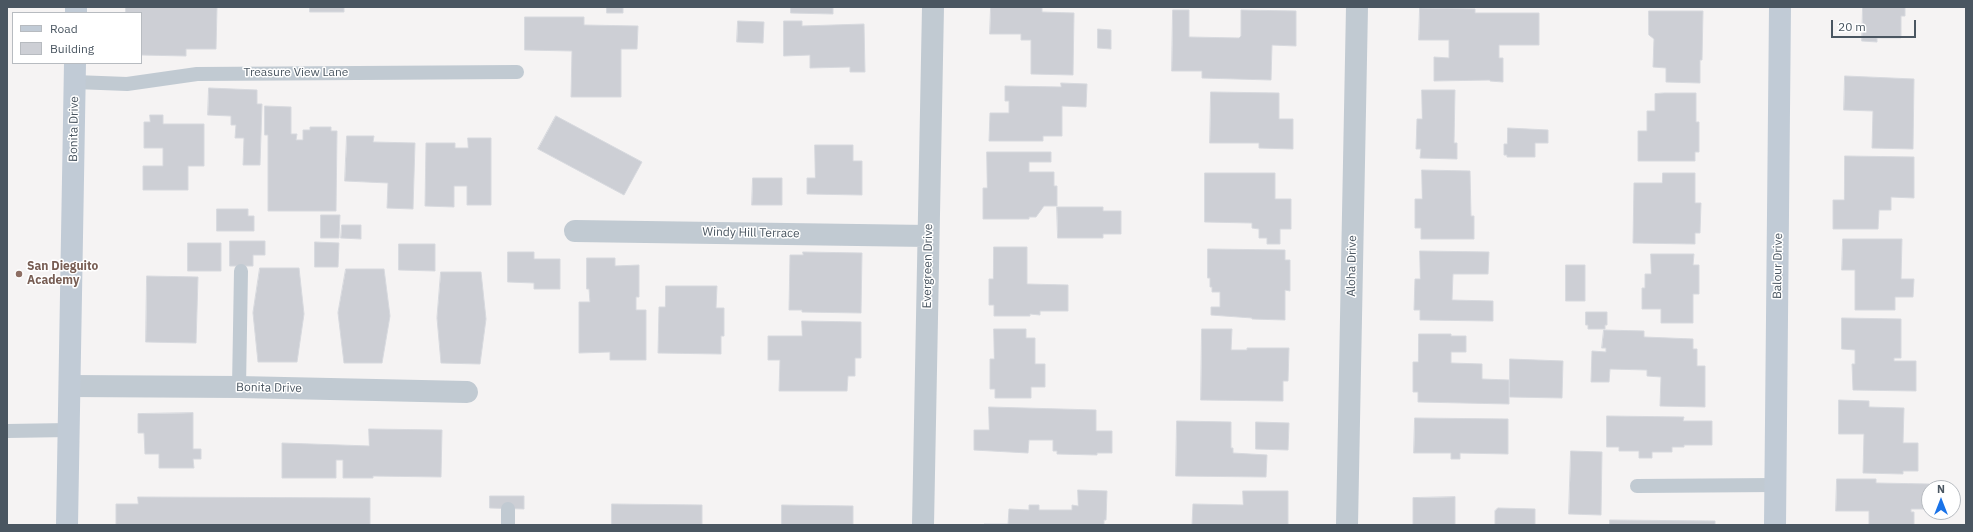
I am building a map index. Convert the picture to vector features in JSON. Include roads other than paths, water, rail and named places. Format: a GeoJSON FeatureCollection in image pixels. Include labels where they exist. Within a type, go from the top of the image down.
{"type":"FeatureCollection","features":[{"type":"Feature","properties":{"kind":"street","name":"Evergreen Drive"},"geometry":{"type":"LineString","coordinates":[[923,525],[933,7]]}},
{"type":"Feature","properties":{"kind":"street","name":"Aloha Drive"},"geometry":{"type":"LineString","coordinates":[[1347,525],[1358,7]]}},
{"type":"Feature","properties":{"kind":"street","name":"Balour Drive"},"geometry":{"type":"LineString","coordinates":[[1775,525],[1780,7]]}},
{"type":"Feature","properties":{"kind":"street","name":"Bonita Drive"},"geometry":{"type":"LineString","coordinates":[[67,525],[75,73]]}},
{"type":"Feature","properties":{"kind":"street","name":"Windy Hill Terrace"},"geometry":{"type":"LineString","coordinates":[[575,230],[928,236]]}},
{"type":"Feature","properties":{"kind":"street","name":"Bonita Drive"},"geometry":{"type":"LineString","coordinates":[[70,386],[239,387],[467,392]]}},
{"type":"Feature","properties":{"kind":"lane","name":"Treasure View Lane"},"geometry":{"type":"LineString","coordinates":[[75,73],[126,84],[197,74],[517,72]]}},
{"type":"Feature","properties":{"kind":"lane"},"geometry":{"type":"LineString","coordinates":[[239,387],[241,271]]}},
{"type":"Feature","properties":{"kind":"lane"},"geometry":{"type":"LineString","coordinates":[[7,431],[69,430]]}},
{"type":"Feature","properties":{"kind":"lane"},"geometry":{"type":"LineString","coordinates":[[1637,486],[1776,486]]}},
{"type":"Feature","properties":{"kind":"lane"},"geometry":{"type":"LineString","coordinates":[[508,509],[508,525]]}},
{"type":"Feature","properties":{"kind":"place","name":"San Dieguito Academy"},"geometry":{"type":"Point","coordinates":[19,274]}}]}
